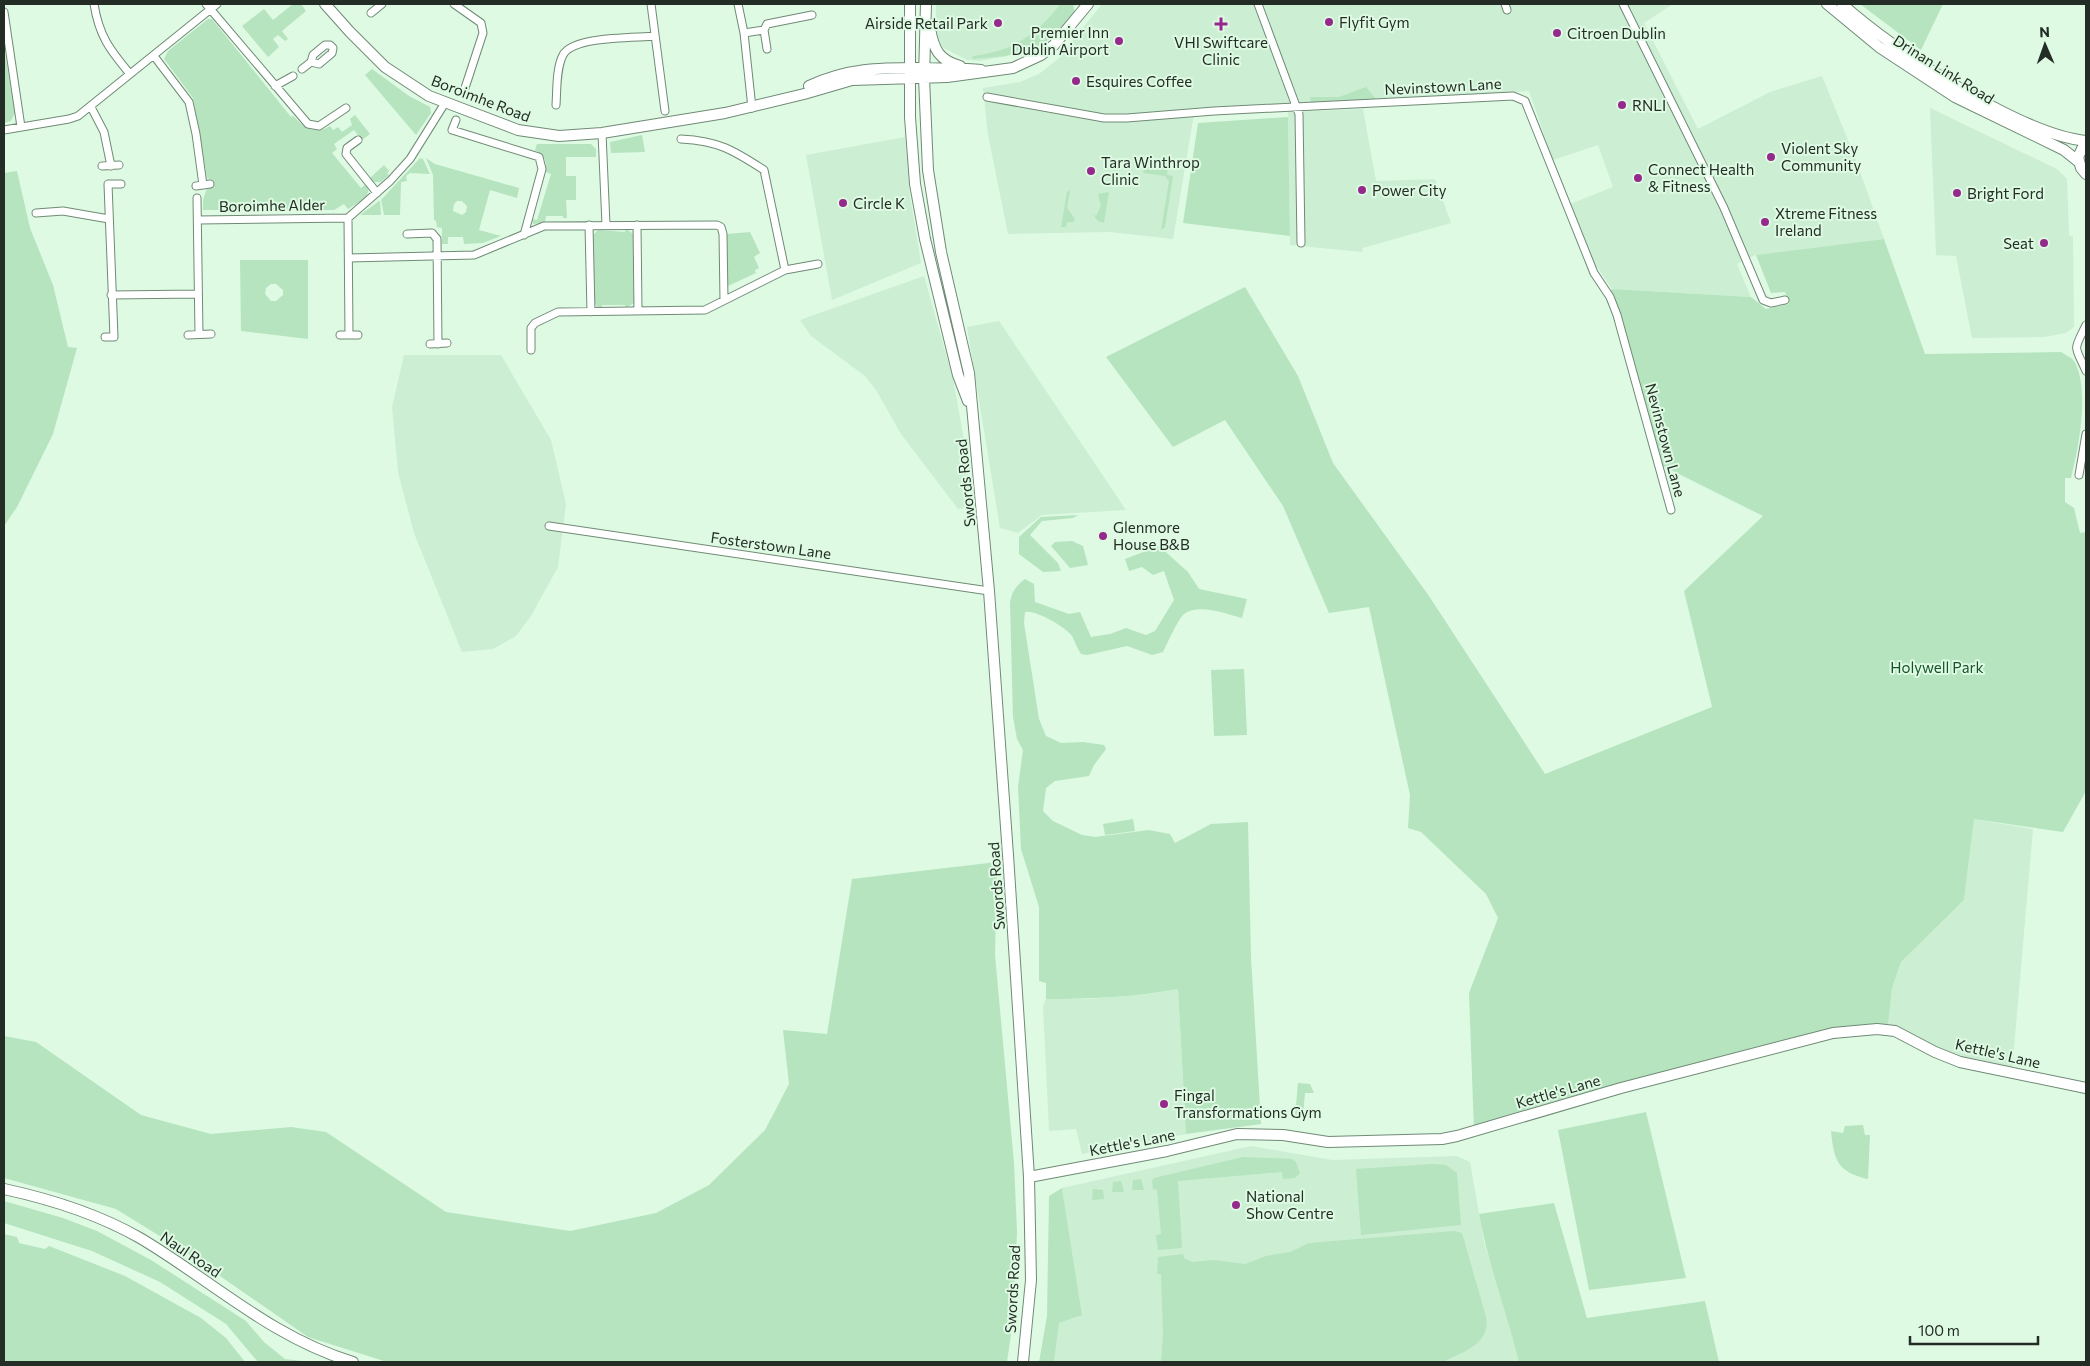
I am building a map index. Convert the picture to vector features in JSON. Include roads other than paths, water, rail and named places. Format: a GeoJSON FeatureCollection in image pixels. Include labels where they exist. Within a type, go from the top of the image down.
{"type":"FeatureCollection","features":[{"type":"Feature","properties":{"kind":"street"},"geometry":{"type":"LineString","coordinates":[[94,4],[97,24],[105,42],[130,74]]}},
{"type":"Feature","properties":{"kind":"street"},"geometry":{"type":"LineString","coordinates":[[4,130],[78,116],[154,56],[208,6],[217,4]]}},
{"type":"Feature","properties":{"kind":"street","name":"Boroimhe Road"},"geometry":{"type":"LineString","coordinates":[[325,4],[385,67],[416,88],[445,102],[518,130],[535,134],[580,136],[752,108],[776,102],[844,72],[870,68],[924,73]]}},
{"type":"Feature","properties":{"kind":"street"},"geometry":{"type":"LineString","coordinates":[[371,13],[382,4]]}},
{"type":"Feature","properties":{"kind":"street"},"geometry":{"type":"LineString","coordinates":[[454,4],[481,23],[483,33],[464,91]]}},
{"type":"Feature","properties":{"kind":"street"},"geometry":{"type":"LineString","coordinates":[[651,4],[665,110]]}},
{"type":"Feature","properties":{"kind":"street"},"geometry":{"type":"LineString","coordinates":[[738,4],[744,33],[752,108]]}},
{"type":"Feature","properties":{"kind":"street","name":"Swords Road"},"geometry":{"type":"LineString","coordinates":[[910,4],[911,148],[919,208],[958,375],[972,409]]}},
{"type":"Feature","properties":{"kind":"street"},"geometry":{"type":"LineString","coordinates":[[924,73],[970,76],[1021,66],[1041,56],[1065,35],[1088,4]]}},
{"type":"Feature","properties":{"kind":"street"},"geometry":{"type":"LineString","coordinates":[[1258,4],[1298,106],[1301,244]]}},
{"type":"Feature","properties":{"kind":"street"},"geometry":{"type":"LineString","coordinates":[[1623,4],[1724,208],[1763,300],[1771,303],[1785,300]]}},
{"type":"Feature","properties":{"kind":"street","name":"Drinan Link Road"},"geometry":{"type":"LineString","coordinates":[[1827,4],[1879,47],[1955,97],[2064,150],[2079,162]]}},
{"type":"Feature","properties":{"kind":"street","name":"Drinan Link Road"},"geometry":{"type":"LineString","coordinates":[[1842,4],[1887,40],[1960,88],[2005,112],[2052,132],[2072,140],[2086,141]]}},
{"type":"Feature","properties":{"kind":"street"},"geometry":{"type":"LineString","coordinates":[[208,6],[308,124],[319,126],[346,108]]}},
{"type":"Feature","properties":{"kind":"street"},"geometry":{"type":"LineString","coordinates":[[926,8],[933,45],[939,56],[970,69],[994,72]]}},
{"type":"Feature","properties":{"kind":"street","name":"Swords Road"},"geometry":{"type":"LineString","coordinates":[[926,8],[924,73],[930,189],[941,252],[969,373],[989,591],[1029,1177],[1031,1280],[1022,1362]]}},
{"type":"Feature","properties":{"kind":"street"},"geometry":{"type":"LineString","coordinates":[[4,12],[6,39],[21,127]]}},
{"type":"Feature","properties":{"kind":"street"},"geometry":{"type":"LineString","coordinates":[[767,49],[764,30],[767,24],[812,15]]}},
{"type":"Feature","properties":{"kind":"street"},"geometry":{"type":"LineString","coordinates":[[744,33],[764,30]]}},
{"type":"Feature","properties":{"kind":"street"},"geometry":{"type":"LineString","coordinates":[[556,105],[563,56],[572,46],[588,42],[656,36]]}},
{"type":"Feature","properties":{"kind":"street"},"geometry":{"type":"LineString","coordinates":[[154,56],[189,102],[196,134],[203,185]]}},
{"type":"Feature","properties":{"kind":"street"},"geometry":{"type":"LineString","coordinates":[[302,69],[311,62]]}},
{"type":"Feature","properties":{"kind":"street"},"geometry":{"type":"LineString","coordinates":[[924,73],[970,69]]}},
{"type":"Feature","properties":{"kind":"street"},"geometry":{"type":"LineString","coordinates":[[276,86],[293,76]]}},
{"type":"Feature","properties":{"kind":"street","name":"Nevinstown Lane"},"geometry":{"type":"LineString","coordinates":[[987,97],[1104,118],[1298,106],[1513,96],[1525,101],[1594,273],[1610,297],[1617,315],[1671,510]]}},
{"type":"Feature","properties":{"kind":"street"},"geometry":{"type":"LineString","coordinates":[[349,335],[348,218],[377,193],[410,159],[445,102]]}},
{"type":"Feature","properties":{"kind":"street"},"geometry":{"type":"LineString","coordinates":[[91,107],[104,132],[111,166]]}},
{"type":"Feature","properties":{"kind":"street"},"geometry":{"type":"LineString","coordinates":[[456,120],[452,130],[538,157],[542,169],[524,235]]}},
{"type":"Feature","properties":{"kind":"street"},"geometry":{"type":"LineString","coordinates":[[602,133],[606,225]]}},
{"type":"Feature","properties":{"kind":"street"},"geometry":{"type":"LineString","coordinates":[[681,139],[703,140],[729,147],[764,170],[785,270]]}},
{"type":"Feature","properties":{"kind":"street"},"geometry":{"type":"LineString","coordinates":[[358,140],[347,148],[346,154],[377,193]]}},
{"type":"Feature","properties":{"kind":"street"},"geometry":{"type":"LineString","coordinates":[[2086,141],[2080,151],[2079,162],[2086,175]]}},
{"type":"Feature","properties":{"kind":"street"},"geometry":{"type":"LineString","coordinates":[[102,166],[119,165]]}},
{"type":"Feature","properties":{"kind":"street"},"geometry":{"type":"LineString","coordinates":[[105,337],[114,337],[108,184],[121,184]]}},
{"type":"Feature","properties":{"kind":"street","name":"Boroimhe Alder"},"geometry":{"type":"LineString","coordinates":[[197,198],[199,334]]}},
{"type":"Feature","properties":{"kind":"street"},"geometry":{"type":"LineString","coordinates":[[36,212],[63,211],[109,219]]}},
{"type":"Feature","properties":{"kind":"street","name":"Boroimhe Alder"},"geometry":{"type":"LineString","coordinates":[[198,220],[348,218]]}},
{"type":"Feature","properties":{"kind":"street"},"geometry":{"type":"LineString","coordinates":[[349,258],[474,255],[544,226],[707,224],[721,227],[723,234],[724,300]]}},
{"type":"Feature","properties":{"kind":"street"},"geometry":{"type":"LineString","coordinates":[[589,225],[591,312]]}},
{"type":"Feature","properties":{"kind":"street"},"geometry":{"type":"LineString","coordinates":[[636,225],[638,311]]}},
{"type":"Feature","properties":{"kind":"street"},"geometry":{"type":"LineString","coordinates":[[407,234],[435,235],[437,239],[438,344]]}},
{"type":"Feature","properties":{"kind":"street"},"geometry":{"type":"LineString","coordinates":[[531,350],[531,332],[535,323],[558,312],[705,310],[785,270],[818,264]]}},
{"type":"Feature","properties":{"kind":"street"},"geometry":{"type":"LineString","coordinates":[[111,295],[198,294]]}},
{"type":"Feature","properties":{"kind":"street"},"geometry":{"type":"LineString","coordinates":[[2086,325],[2084,335],[2078,340],[2076,351],[2084,361],[2086,371]]}},
{"type":"Feature","properties":{"kind":"street"},"geometry":{"type":"LineString","coordinates":[[188,335],[211,334]]}},
{"type":"Feature","properties":{"kind":"street"},"geometry":{"type":"LineString","coordinates":[[340,335],[358,335]]}},
{"type":"Feature","properties":{"kind":"street"},"geometry":{"type":"LineString","coordinates":[[430,344],[447,344]]}},
{"type":"Feature","properties":{"kind":"street"},"geometry":{"type":"LineString","coordinates":[[2079,475],[2086,434]]}},
{"type":"Feature","properties":{"kind":"street","name":"Fosterstown Lane"},"geometry":{"type":"LineString","coordinates":[[548,526],[989,591]]}},
{"type":"Feature","properties":{"kind":"street","name":"Kettle's Lane"},"geometry":{"type":"LineString","coordinates":[[1029,1177],[1167,1151],[1237,1134],[1268,1133],[1337,1142],[1457,1136],[1621,1088],[1833,1033],[1878,1029],[1895,1031],[1935,1052],[1960,1062],[2086,1088]]}},
{"type":"Feature","properties":{"kind":"street","name":"Naul Road"},"geometry":{"type":"LineString","coordinates":[[4,1188],[59,1203],[124,1230],[168,1256],[286,1334],[353,1362]]}},
{"type":"Feature","properties":{"kind":"place","name":"Flyfit Gym"},"geometry":{"type":"Point","coordinates":[1329,22]}},
{"type":"Feature","properties":{"kind":"place","name":"Airside Retail Park"},"geometry":{"type":"Point","coordinates":[998,23]}},
{"type":"Feature","properties":{"kind":"place","name":"VHI Swiftcare Clinic"},"geometry":{"type":"Point","coordinates":[1221,24]}},
{"type":"Feature","properties":{"kind":"place","name":"Citroen Dublin"},"geometry":{"type":"Point","coordinates":[1557,33]}},
{"type":"Feature","properties":{"kind":"place","name":"Premier Inn Dublin Airport"},"geometry":{"type":"Point","coordinates":[1119,41]}},
{"type":"Feature","properties":{"kind":"place","name":"Esquires Coffee"},"geometry":{"type":"Point","coordinates":[1076,81]}},
{"type":"Feature","properties":{"kind":"place","name":"RNLI"},"geometry":{"type":"Point","coordinates":[1622,105]}},
{"type":"Feature","properties":{"kind":"place","name":"Violent Sky Community"},"geometry":{"type":"Point","coordinates":[1771,157]}},
{"type":"Feature","properties":{"kind":"place","name":"Tara Winthrop Clinic"},"geometry":{"type":"Point","coordinates":[1091,171]}},
{"type":"Feature","properties":{"kind":"place","name":"Connect Health & Fitness"},"geometry":{"type":"Point","coordinates":[1638,178]}},
{"type":"Feature","properties":{"kind":"place","name":"Power City"},"geometry":{"type":"Point","coordinates":[1362,190]}},
{"type":"Feature","properties":{"kind":"place","name":"Bright Ford"},"geometry":{"type":"Point","coordinates":[1957,193]}},
{"type":"Feature","properties":{"kind":"place","name":"Circle K"},"geometry":{"type":"Point","coordinates":[843,203]}},
{"type":"Feature","properties":{"kind":"place","name":"Xtreme Fitness Ireland"},"geometry":{"type":"Point","coordinates":[1765,222]}},
{"type":"Feature","properties":{"kind":"place","name":"Seat"},"geometry":{"type":"Point","coordinates":[2044,243]}},
{"type":"Feature","properties":{"kind":"place","name":"Glenmore House B&B"},"geometry":{"type":"Point","coordinates":[1103,536]}},
{"type":"Feature","properties":{"kind":"place","name":"Fingal Transformations Gym"},"geometry":{"type":"Point","coordinates":[1164,1104]}},
{"type":"Feature","properties":{"kind":"place","name":"National Show Centre"},"geometry":{"type":"Point","coordinates":[1236,1205]}},
{"type":"Feature","properties":{"kind":"park label","name":"Holywell Park"},"geometry":{"type":"Point","coordinates":[1937,667]}}]}
